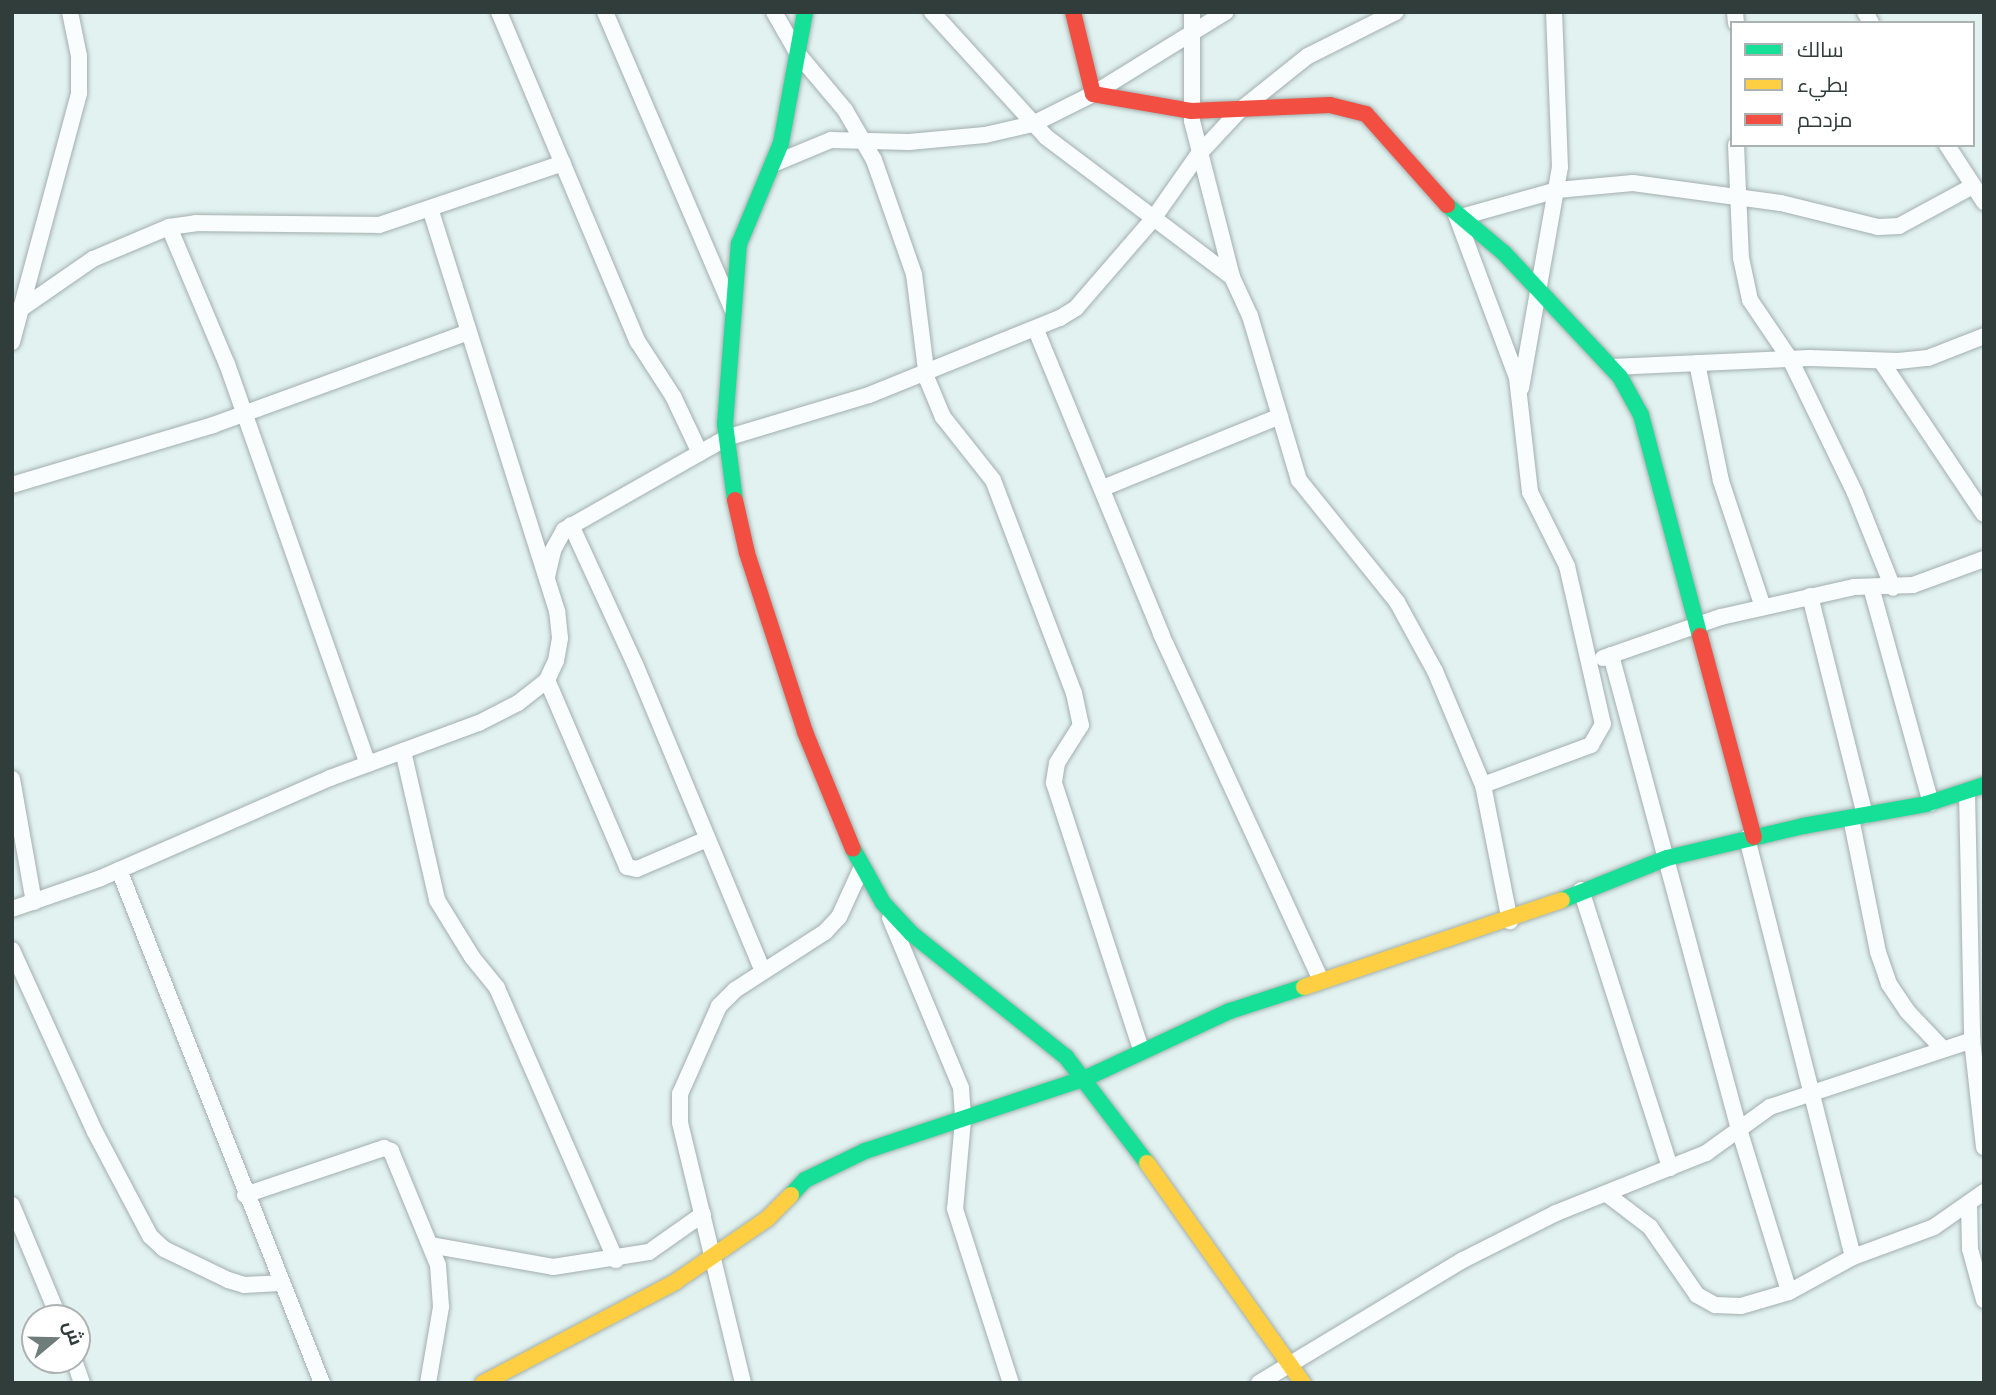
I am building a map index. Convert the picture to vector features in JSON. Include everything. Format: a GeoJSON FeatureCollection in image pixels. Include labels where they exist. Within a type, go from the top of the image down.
{"type":"FeatureCollection","features":[{"type":"Feature","properties":{"kind":"street"},"geometry":{"type":"LineString","coordinates":[[12,342],[17,313],[79,93],[79,56],[70,12]]}},
{"type":"Feature","properties":{"kind":"street"},"geometry":{"type":"LineString","coordinates":[[499,12],[638,342],[673,396],[700,453]]}},
{"type":"Feature","properties":{"kind":"street"},"geometry":{"type":"LineString","coordinates":[[605,12],[734,314]]}},
{"type":"Feature","properties":{"kind":"street"},"geometry":{"type":"LineString","coordinates":[[774,12],[798,54],[864,139],[914,274],[926,373],[943,416],[993,480],[1074,693],[1081,725],[1057,763],[1054,783],[1142,1049]]}},
{"type":"Feature","properties":{"kind":"street"},"geometry":{"type":"LineString","coordinates":[[805,12],[773,164],[744,224],[734,314],[726,438],[747,553],[805,732],[860,869],[883,903],[912,934],[1066,1057],[1086,1078],[1303,1383]]}},
{"type":"Feature","properties":{"kind":"street"},"geometry":{"type":"LineString","coordinates":[[932,12],[1033,124],[1153,219],[1232,277]]}},
{"type":"Feature","properties":{"kind":"street"},"geometry":{"type":"LineString","coordinates":[[1073,12],[1093,94]]}},
{"type":"Feature","properties":{"kind":"street"},"geometry":{"type":"LineString","coordinates":[[1192,12],[1191,111],[1198,155],[1232,277],[1250,316],[1305,489],[1418,633],[1483,785],[1510,921]]}},
{"type":"Feature","properties":{"kind":"street"},"geometry":{"type":"LineString","coordinates":[[773,164],[820,142],[864,139],[942,140],[1033,124],[1093,94],[1191,36],[1205,22],[1226,12]]}},
{"type":"Feature","properties":{"kind":"street"},"geometry":{"type":"LineString","coordinates":[[547,579],[553,550],[571,525],[726,438],[926,373],[1036,330],[1076,307],[1153,219],[1198,155],[1239,111],[1308,56],[1396,12]]}},
{"type":"Feature","properties":{"kind":"street"},"geometry":{"type":"LineString","coordinates":[[1520,394],[1557,190],[1561,107],[1554,12]]}},
{"type":"Feature","properties":{"kind":"street"},"geometry":{"type":"LineString","coordinates":[[1093,94],[1191,111],[1330,105],[1366,114],[1385,131],[1416,175],[1541,289],[1612,367],[1641,415],[1699,625],[1810,1091],[1853,1257]]}},
{"type":"Feature","properties":{"kind":"street"},"geometry":{"type":"LineString","coordinates":[[1736,147],[1741,258],[1750,300],[1790,359],[1856,493],[1893,588]]}},
{"type":"Feature","properties":{"kind":"street"},"geometry":{"type":"LineString","coordinates":[[1948,147],[1984,202]]}},
{"type":"Feature","properties":{"kind":"street"},"geometry":{"type":"LineString","coordinates":[[17,313],[93,259],[169,227],[196,223],[379,225],[431,211],[563,163]]}},
{"type":"Feature","properties":{"kind":"street"},"geometry":{"type":"LineString","coordinates":[[1458,213],[1557,190],[1633,183],[1737,198],[1888,226],[1916,220],[1973,186]]}},
{"type":"Feature","properties":{"kind":"street"},"geometry":{"type":"LineString","coordinates":[[12,909],[119,870],[368,764],[479,723],[518,703],[547,680],[556,661],[559,638],[547,579],[431,211]]}},
{"type":"Feature","properties":{"kind":"street"},"geometry":{"type":"LineString","coordinates":[[1458,213],[1520,394],[1531,492],[1567,566],[1603,724],[1600,735],[1591,745],[1483,785]]}},
{"type":"Feature","properties":{"kind":"street"},"geometry":{"type":"LineString","coordinates":[[169,227],[245,414],[368,764]]}},
{"type":"Feature","properties":{"kind":"street"},"geometry":{"type":"LineString","coordinates":[[1036,330],[1205,733],[1321,980]]}},
{"type":"Feature","properties":{"kind":"street"},"geometry":{"type":"LineString","coordinates":[[12,485],[245,414],[469,332]]}},
{"type":"Feature","properties":{"kind":"street"},"geometry":{"type":"LineString","coordinates":[[1612,367],[1790,359],[1881,361],[1928,358],[1984,336]]}},
{"type":"Feature","properties":{"kind":"street"},"geometry":{"type":"LineString","coordinates":[[1881,361],[1984,514]]}},
{"type":"Feature","properties":{"kind":"street"},"geometry":{"type":"LineString","coordinates":[[1697,363],[1721,481],[1763,607]]}},
{"type":"Feature","properties":{"kind":"street"},"geometry":{"type":"LineString","coordinates":[[1103,488],[1280,416]]}},
{"type":"Feature","properties":{"kind":"street"},"geometry":{"type":"LineString","coordinates":[[571,525],[763,971]]}},
{"type":"Feature","properties":{"kind":"street"},"geometry":{"type":"LineString","coordinates":[[1591,662],[1699,625],[1763,607],[1810,596],[1871,587],[1893,588],[1984,559]]}},
{"type":"Feature","properties":{"kind":"street"},"geometry":{"type":"LineString","coordinates":[[1871,587],[1931,803]]}},
{"type":"Feature","properties":{"kind":"street"},"geometry":{"type":"LineString","coordinates":[[1810,596],[1858,816],[1889,984],[1907,1011],[1944,1049]]}},
{"type":"Feature","properties":{"kind":"street"},"geometry":{"type":"LineString","coordinates":[[1611,656],[1739,1129],[1789,1292]]}},
{"type":"Feature","properties":{"kind":"street"},"geometry":{"type":"LineString","coordinates":[[547,680],[627,867],[637,869],[707,839]]}},
{"type":"Feature","properties":{"kind":"street"},"geometry":{"type":"LineString","coordinates":[[402,751],[437,900],[497,988],[616,1260]]}},
{"type":"Feature","properties":{"kind":"street"},"geometry":{"type":"LineString","coordinates":[[12,779],[34,902]]}},
{"type":"Feature","properties":{"kind":"street"},"geometry":{"type":"LineString","coordinates":[[483,1383],[674,1282],[760,1224],[805,1180],[830,1165],[1086,1078],[1142,1049],[1230,1011],[1510,921],[1581,890],[1667,858],[1751,837],[1931,803],[1984,785]]}},
{"type":"Feature","properties":{"kind":"street"},"geometry":{"type":"LineString","coordinates":[[1967,792],[1972,1040],[1984,1147]]}},
{"type":"Feature","properties":{"kind":"street"},"geometry":{"type":"LineString","coordinates":[[743,1383],[680,1122],[680,1094],[719,1006],[763,971],[825,932],[839,917],[860,869]]}},
{"type":"Feature","properties":{"kind":"street"},"geometry":{"type":"LineString","coordinates":[[119,870],[321,1383]]}},
{"type":"Feature","properties":{"kind":"street"},"geometry":{"type":"LineString","coordinates":[[1581,890],[1670,1168]]}},
{"type":"Feature","properties":{"kind":"street"},"geometry":{"type":"LineString","coordinates":[[883,903],[955,1065],[964,1120],[955,1209],[1010,1383]]}},
{"type":"Feature","properties":{"kind":"street"},"geometry":{"type":"LineString","coordinates":[[12,950],[95,1132],[150,1236],[164,1249],[228,1280],[244,1285],[280,1283]]}},
{"type":"Feature","properties":{"kind":"street"},"geometry":{"type":"LineString","coordinates":[[1259,1383],[1464,1260],[1556,1213],[1608,1195],[1706,1153],[1769,1107],[1810,1091],[1972,1040]]}},
{"type":"Feature","properties":{"kind":"street"},"geometry":{"type":"LineString","coordinates":[[245,1195],[384,1148],[396,1157],[438,1265],[441,1297],[428,1383]]}},
{"type":"Feature","properties":{"kind":"street"},"geometry":{"type":"LineString","coordinates":[[1608,1195],[1650,1227],[1696,1295],[1715,1305],[1741,1306],[1789,1292],[1853,1257],[1934,1227],[1984,1192]]}},
{"type":"Feature","properties":{"kind":"street"},"geometry":{"type":"LineString","coordinates":[[1969,1204],[1970,1249],[1984,1300]]}},
{"type":"Feature","properties":{"kind":"street"},"geometry":{"type":"LineString","coordinates":[[12,1205],[53,1304]]}},
{"type":"Feature","properties":{"kind":"street"},"geometry":{"type":"LineString","coordinates":[[430,1245],[553,1267],[616,1260],[649,1252],[703,1214]]}},
{"type":"Feature","properties":{"kind":"traffic: fast"},"geometry":{"type":"LineString","coordinates":[[735,500],[725,424],[739,244],[781,143],[805,12]]}},
{"type":"Feature","properties":{"kind":"traffic: fast"},"geometry":{"type":"LineString","coordinates":[[1447,205],[1504,253],[1620,377],[1641,415],[1700,636]]}},
{"type":"Feature","properties":{"kind":"traffic: fast"},"geometry":{"type":"LineString","coordinates":[[1562,900],[1667,858],[1803,826],[1926,804],[1984,785]]}},
{"type":"Feature","properties":{"kind":"traffic: fast"},"geometry":{"type":"LineString","coordinates":[[853,849],[883,903],[912,934],[1066,1057],[1147,1163]]}},
{"type":"Feature","properties":{"kind":"traffic: fast"},"geometry":{"type":"LineString","coordinates":[[791,1195],[805,1180],[865,1151],[1086,1078],[1230,1011],[1304,987]]}},
{"type":"Feature","properties":{"kind":"traffic: slow"},"geometry":{"type":"LineString","coordinates":[[1304,987],[1562,900]]}},
{"type":"Feature","properties":{"kind":"traffic: slow"},"geometry":{"type":"LineString","coordinates":[[1147,1163],[1303,1383]]}},
{"type":"Feature","properties":{"kind":"traffic: slow"},"geometry":{"type":"LineString","coordinates":[[483,1383],[675,1282],[767,1219],[791,1195]]}},
{"type":"Feature","properties":{"kind":"traffic: jam"},"geometry":{"type":"LineString","coordinates":[[1073,12],[1093,94],[1191,111],[1330,105],[1366,114],[1447,205]]}},
{"type":"Feature","properties":{"kind":"traffic: jam"},"geometry":{"type":"LineString","coordinates":[[735,500],[747,553],[805,732],[853,849]]}},
{"type":"Feature","properties":{"kind":"traffic: jam"},"geometry":{"type":"LineString","coordinates":[[1700,636],[1754,837]]}}]}
